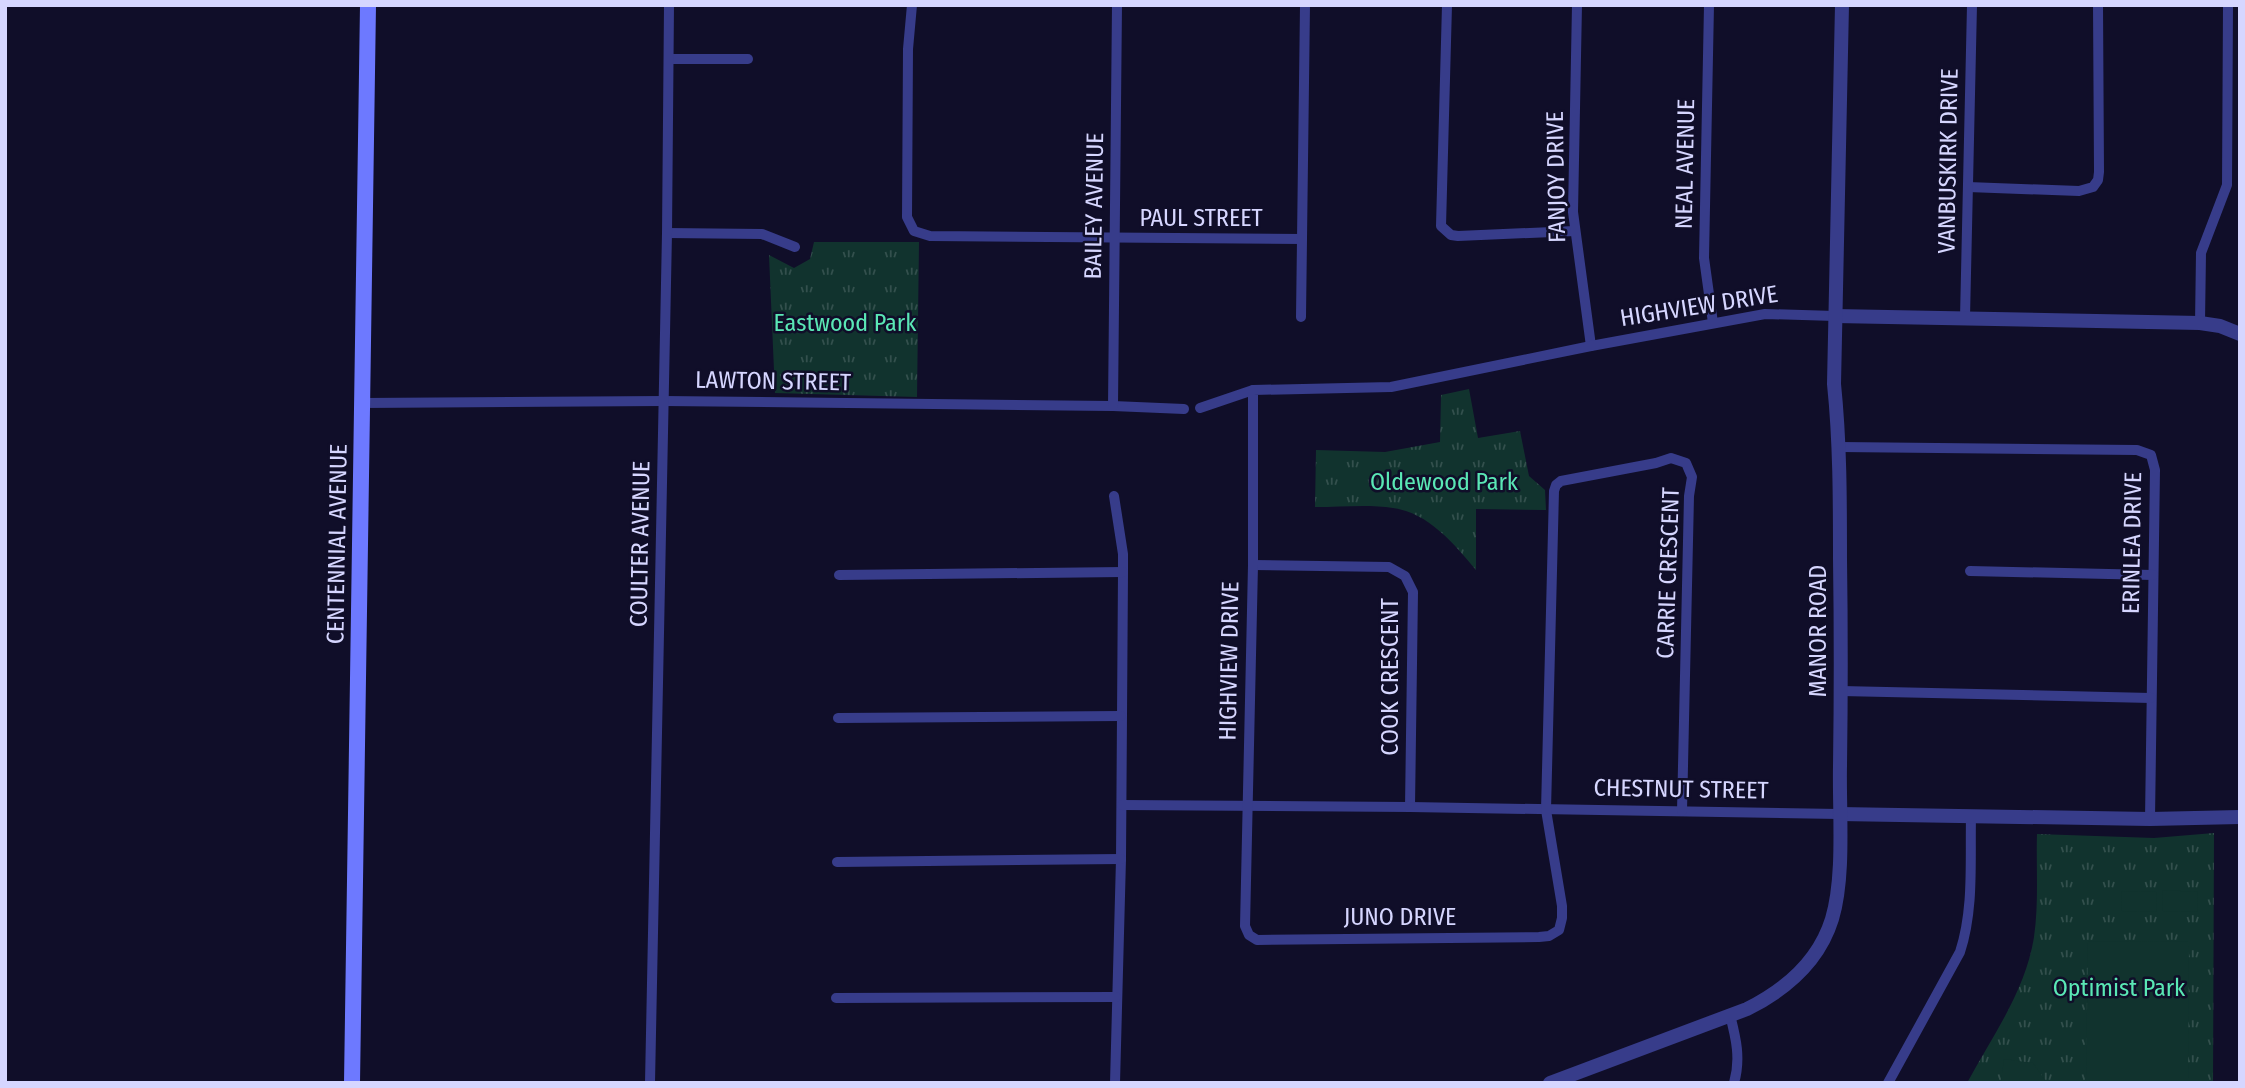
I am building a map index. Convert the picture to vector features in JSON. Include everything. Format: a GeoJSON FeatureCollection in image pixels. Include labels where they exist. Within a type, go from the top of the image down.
{"type":"FeatureCollection","features":[{"type":"Feature","properties":{"kind":"main road","name":"CENTENNIAL AVENUE"},"geometry":{"type":"LineString","coordinates":[[352,1083],[369,5]]}},
{"type":"Feature","properties":{"kind":"street","name":"COULTER AVENUE"},"geometry":{"type":"LineString","coordinates":[[650,1083],[669,5]]}},
{"type":"Feature","properties":{"kind":"street","name":"PAUL STREET"},"geometry":{"type":"LineString","coordinates":[[912,5],[908,49],[907,217],[914,230],[930,236],[1302,239]]}},
{"type":"Feature","properties":{"kind":"street","name":"BAILEY AVENUE"},"geometry":{"type":"LineString","coordinates":[[1113,406],[1117,5]]}},
{"type":"Feature","properties":{"kind":"street"},"geometry":{"type":"LineString","coordinates":[[1301,317],[1305,5]]}},
{"type":"Feature","properties":{"kind":"street"},"geometry":{"type":"LineString","coordinates":[[1447,5],[1441,226],[1451,235],[1458,236],[1575,231]]}},
{"type":"Feature","properties":{"kind":"street","name":"FANJOY DRIVE"},"geometry":{"type":"LineString","coordinates":[[1577,5],[1573,194],[1575,231],[1591,346]]}},
{"type":"Feature","properties":{"kind":"street","name":"NEAL AVENUE"},"geometry":{"type":"LineString","coordinates":[[1709,5],[1704,258],[1713,323]]}},
{"type":"Feature","properties":{"kind":"street","name":"MANOR ROAD"},"geometry":{"type":"LineString","coordinates":[[1550,1083],[1730,1016],[1777,992],[1803,969],[1824,939],[1831,921],[1837,892],[1841,691],[1840,447],[1834,384],[1842,5]]}},
{"type":"Feature","properties":{"kind":"street","name":"VANBUSKIRK DRIVE"},"geometry":{"type":"LineString","coordinates":[[1965,318],[1972,5]]}},
{"type":"Feature","properties":{"kind":"street"},"geometry":{"type":"LineString","coordinates":[[1968,187],[2079,191],[2093,187],[2099,172],[2098,5]]}},
{"type":"Feature","properties":{"kind":"street"},"geometry":{"type":"LineString","coordinates":[[2200,323],[2201,253],[2227,185],[2228,5]]}},
{"type":"Feature","properties":{"kind":"street"},"geometry":{"type":"LineString","coordinates":[[2227,34],[2240,34]]}},
{"type":"Feature","properties":{"kind":"street"},"geometry":{"type":"LineString","coordinates":[[669,59],[748,59]]}},
{"type":"Feature","properties":{"kind":"street"},"geometry":{"type":"LineString","coordinates":[[2227,185],[2240,186]]}},
{"type":"Feature","properties":{"kind":"street"},"geometry":{"type":"LineString","coordinates":[[667,233],[762,233],[795,247]]}},
{"type":"Feature","properties":{"kind":"street","name":"HIGHVIEW DRIVE"},"geometry":{"type":"LineString","coordinates":[[1200,408],[1253,390],[1391,387],[1765,314],[2200,323],[2240,334]]}},
{"type":"Feature","properties":{"kind":"street","name":"HIGHVIEW DRIVE"},"geometry":{"type":"LineString","coordinates":[[1249,806],[1254,565],[1253,390]]}},
{"type":"Feature","properties":{"kind":"street","name":"LAWTON STREET"},"geometry":{"type":"LineString","coordinates":[[362,403],[664,401],[1113,406],[1184,410]]}},
{"type":"Feature","properties":{"kind":"street","name":"ERINLEA DRIVE"},"geometry":{"type":"LineString","coordinates":[[1840,447],[2144,451],[2151,455],[2155,470],[2150,819]]}},
{"type":"Feature","properties":{"kind":"street","name":"CARRIE CRESCENT"},"geometry":{"type":"LineString","coordinates":[[1546,810],[1556,485],[1561,481],[1656,464],[1671,458],[1686,463],[1692,477],[1689,496],[1682,811]]}},
{"type":"Feature","properties":{"kind":"street"},"geometry":{"type":"LineString","coordinates":[[1114,496],[1123,554],[1122,805],[1115,1083]]}},
{"type":"Feature","properties":{"kind":"street","name":"COOK CRESCENT"},"geometry":{"type":"LineString","coordinates":[[1254,565],[1389,567],[1405,576],[1413,592],[1410,807]]}},
{"type":"Feature","properties":{"kind":"street"},"geometry":{"type":"LineString","coordinates":[[839,575],[1123,572]]}},
{"type":"Feature","properties":{"kind":"street"},"geometry":{"type":"LineString","coordinates":[[1970,572],[2153,575]]}},
{"type":"Feature","properties":{"kind":"street"},"geometry":{"type":"LineString","coordinates":[[1841,691],[2151,698]]}},
{"type":"Feature","properties":{"kind":"street"},"geometry":{"type":"LineString","coordinates":[[838,718],[1121,716]]}},
{"type":"Feature","properties":{"kind":"street","name":"CHESTNUT STREET"},"geometry":{"type":"LineString","coordinates":[[1122,805],[2150,819],[2240,817]]}},
{"type":"Feature","properties":{"kind":"street","name":"JUNO DRIVE"},"geometry":{"type":"LineString","coordinates":[[1249,806],[1245,929],[1257,940],[1549,936],[1559,930],[1562,918],[1546,810]]}},
{"type":"Feature","properties":{"kind":"street"},"geometry":{"type":"LineString","coordinates":[[1888,1083],[1963,943],[1969,912],[1971,817]]}},
{"type":"Feature","properties":{"kind":"street"},"geometry":{"type":"LineString","coordinates":[[837,862],[1121,859]]}},
{"type":"Feature","properties":{"kind":"street"},"geometry":{"type":"LineString","coordinates":[[836,998],[1116,996]]}},
{"type":"Feature","properties":{"kind":"street"},"geometry":{"type":"LineString","coordinates":[[1730,1016],[1738,1061],[1734,1083]]}},
{"type":"Feature","properties":{"kind":"green space","name":"Eastwood Park"},"geometry":{"type":"Polygon","coordinates":[[[814,242],[919,242],[917,397],[775,393],[769,255],[794,268],[810,259],[814,242]]]}},
{"type":"Feature","properties":{"kind":"green space","name":"Oldewood Park"},"geometry":{"type":"Polygon","coordinates":[[[1469,389],[1478,438],[1520,431],[1529,476],[1545,490],[1546,510],[1476,509],[1476,570],[1440,531],[1406,511],[1375,506],[1315,507],[1316,450],[1385,452],[1440,442],[1441,395],[1469,389]]]}},
{"type":"Feature","properties":{"kind":"green space","name":"Optimist Park"},"geometry":{"type":"Polygon","coordinates":[[[2214,833],[2213,1083],[1967,1083],[2007,1013],[2030,957],[2036,911],[2037,834],[2154,838],[2214,833]]]}},
{"type":"Feature","properties":{"kind":"green space"},"geometry":{"type":"Polygon","coordinates":[[[2163,890],[2198,892],[2197,912],[2162,911],[2163,890]]]}},
{"type":"Feature","properties":{"kind":"green space"},"geometry":{"type":"Polygon","coordinates":[[[2122,891],[2157,892],[2156,912],[2121,911],[2122,891]]]}},
{"type":"Feature","properties":{"kind":"green space"},"geometry":{"type":"Polygon","coordinates":[[[2088,941],[2189,942],[2188,1083],[2086,1083],[2088,941]]]}},
{"type":"Feature","properties":{"kind":"green space"},"geometry":{"type":"Polygon","coordinates":[[[2004,1059],[2033,1063],[2045,1080],[2044,1083],[2001,1083],[2004,1059]]]}}]}
